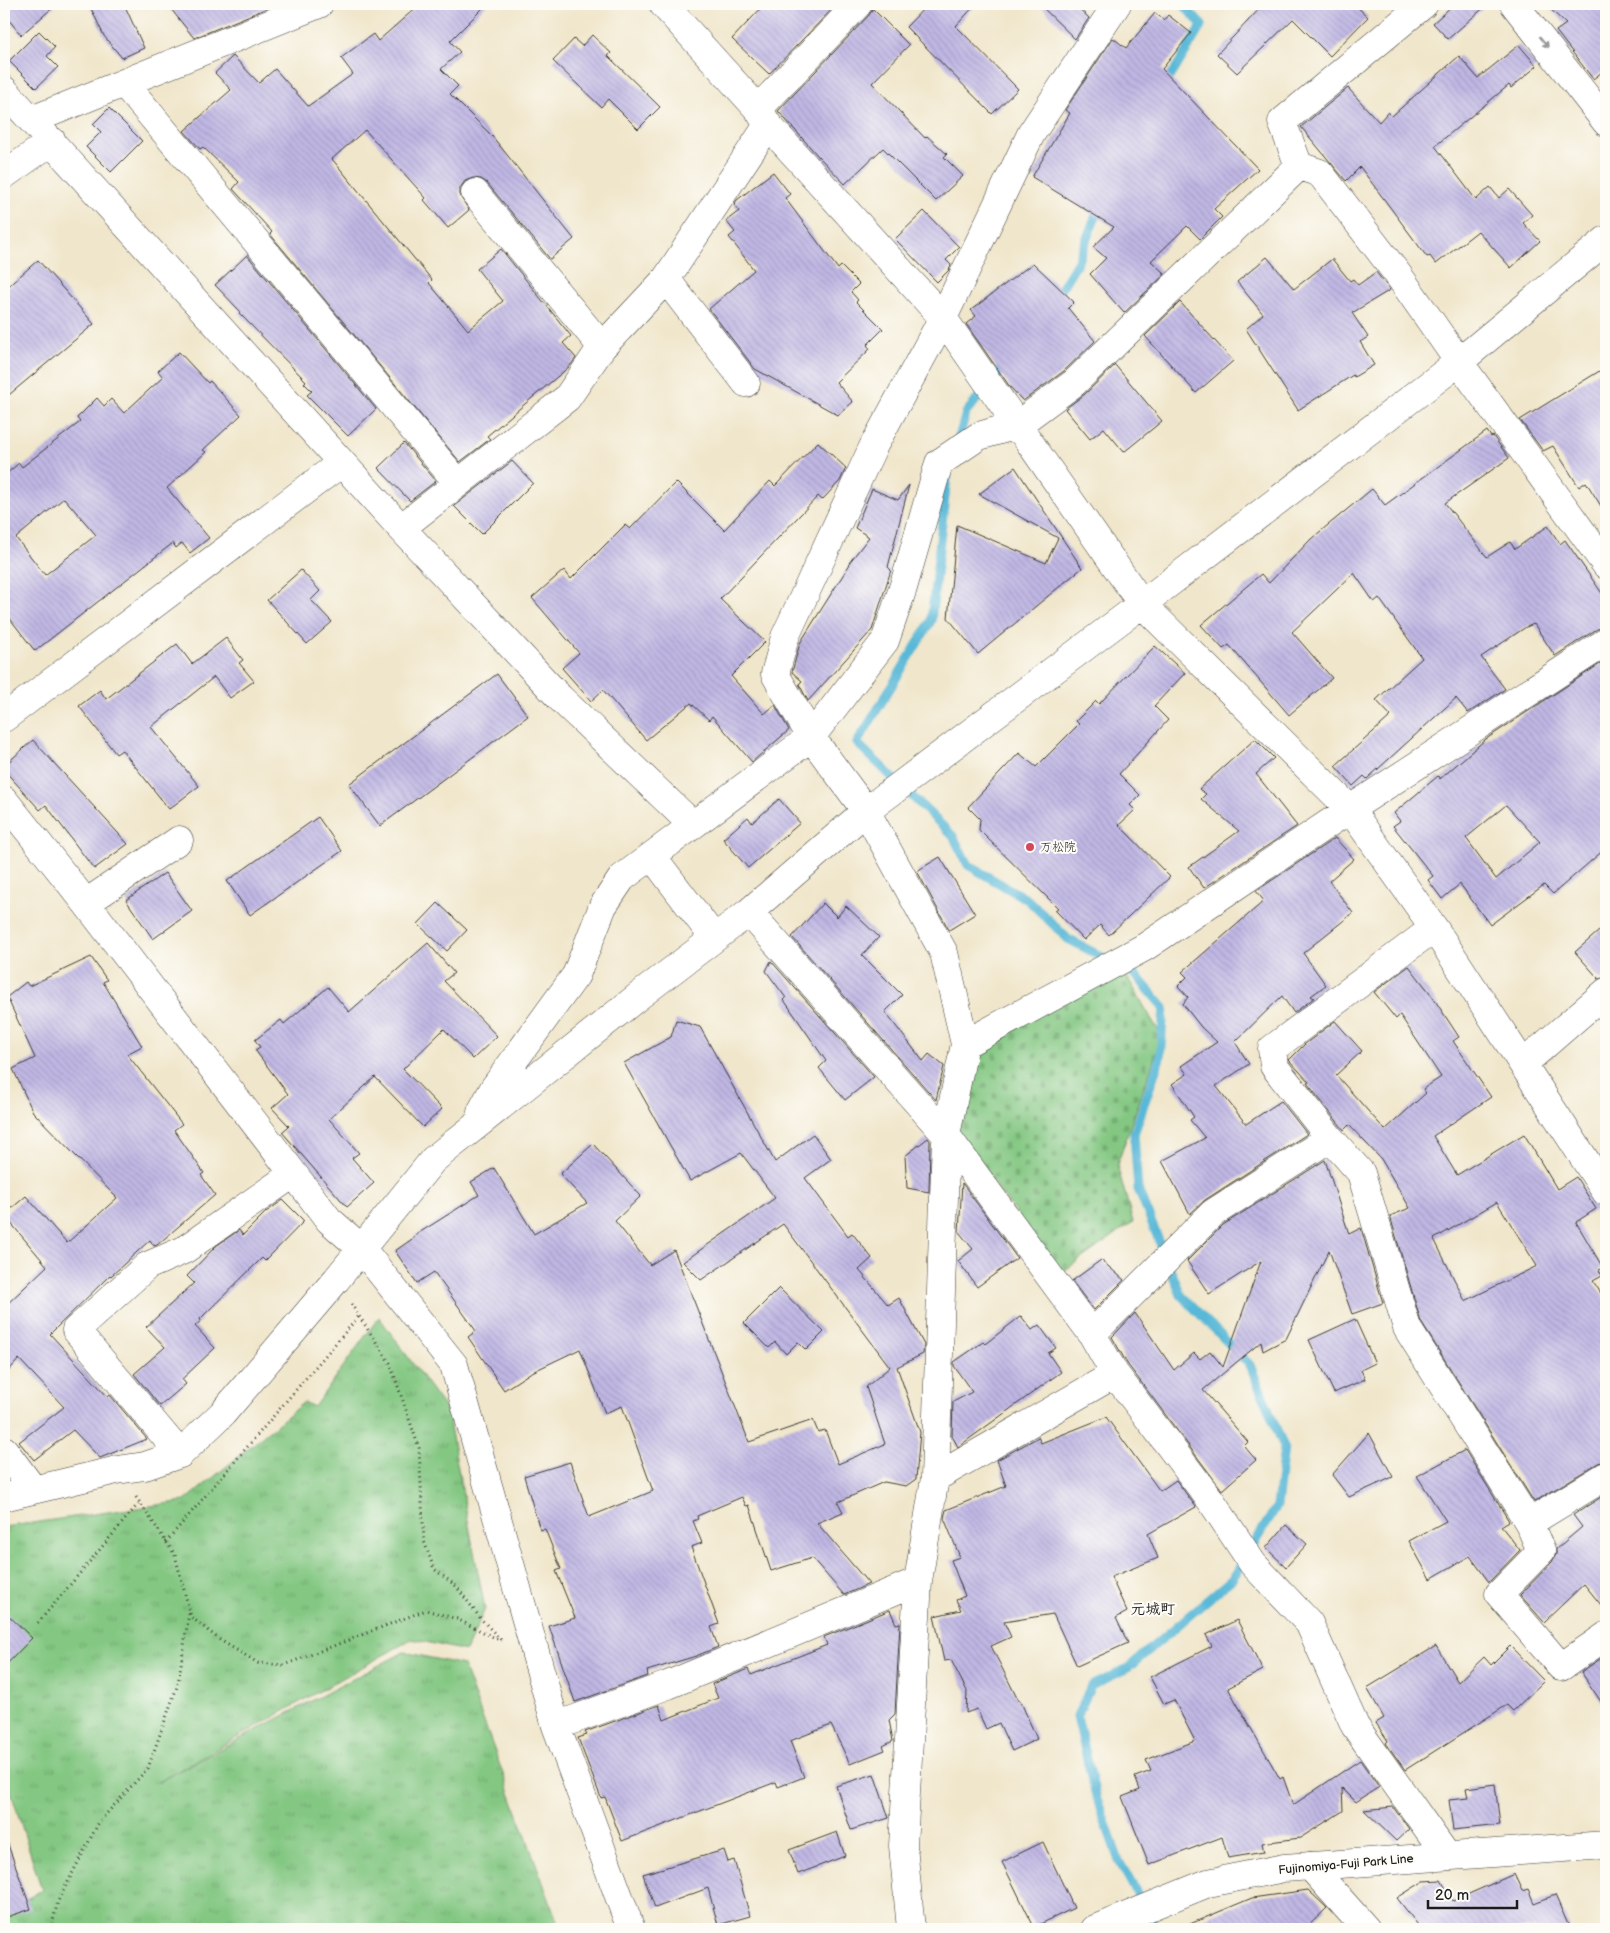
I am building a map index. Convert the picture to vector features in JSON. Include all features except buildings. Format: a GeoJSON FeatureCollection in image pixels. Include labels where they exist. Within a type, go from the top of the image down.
{"type":"FeatureCollection","features":[{"type":"Feature","properties":{"kind":"street"},"geometry":{"type":"LineString","coordinates":[[32,120],[319,4]]}},
{"type":"Feature","properties":{"kind":"street"},"geometry":{"type":"LineString","coordinates":[[662,4],[943,318],[1142,604],[1350,809],[1434,928],[1606,1192]]}},
{"type":"Feature","properties":{"kind":"street"},"geometry":{"type":"LineString","coordinates":[[401,528],[567,398],[602,347],[666,279],[763,117],[858,4]]}},
{"type":"Feature","properties":{"kind":"street"},"geometry":{"type":"LineString","coordinates":[[911,1929],[903,1846],[918,1580],[935,1478],[946,1135],[965,1044],[944,953],[866,811],[811,737],[775,674],[785,637],[873,447],[943,318],[1031,134],[1117,4]]}},
{"type":"Feature","properties":{"kind":"street"},"geometry":{"type":"LineString","coordinates":[[1299,166],[1282,122],[1424,4]]}},
{"type":"Feature","properties":{"kind":"street"},"geometry":{"type":"LineString","coordinates":[[1514,4],[1606,122]]}},
{"type":"Feature","properties":{"kind":"street"},"geometry":{"type":"LineString","coordinates":[[124,83],[458,483]]}},
{"type":"Feature","properties":{"kind":"street"},"geometry":{"type":"LineString","coordinates":[[4,90],[341,463],[560,698],[693,825]]}},
{"type":"Feature","properties":{"kind":"street"},"geometry":{"type":"LineString","coordinates":[[4,175],[52,142]]}},
{"type":"Feature","properties":{"kind":"street"},"geometry":{"type":"LineString","coordinates":[[1299,166],[1320,173],[1399,276],[1606,565]]}},
{"type":"Feature","properties":{"kind":"street"},"geometry":{"type":"LineString","coordinates":[[474,1126],[494,1088],[576,975],[603,906],[622,878],[811,737],[885,641],[904,588],[939,463],[979,436],[1017,425],[1074,383],[1299,166]]}},
{"type":"Feature","properties":{"kind":"street"},"geometry":{"type":"LineString","coordinates":[[475,193],[602,347]]}},
{"type":"Feature","properties":{"kind":"street"},"geometry":{"type":"LineString","coordinates":[[4,1497],[117,1470],[145,1466],[180,1454],[223,1413],[362,1250],[433,1160],[749,912],[866,811],[1142,604],[1459,362],[1606,240]]}},
{"type":"Feature","properties":{"kind":"street"},"geometry":{"type":"LineString","coordinates":[[666,279],[746,383]]}},
{"type":"Feature","properties":{"kind":"street"},"geometry":{"type":"LineString","coordinates":[[4,718],[341,463]]}},
{"type":"Feature","properties":{"kind":"street"},"geometry":{"type":"LineString","coordinates":[[965,1044],[1146,948],[1350,809],[1606,642]]}},
{"type":"Feature","properties":{"kind":"street"},"geometry":{"type":"LineString","coordinates":[[4,800],[86,903],[329,1220],[362,1250],[454,1365],[556,1726],[631,1929]]}},
{"type":"Feature","properties":{"kind":"street"},"geometry":{"type":"LineString","coordinates":[[86,903],[179,840]]}},
{"type":"Feature","properties":{"kind":"street"},"geometry":{"type":"LineString","coordinates":[[652,856],[714,938]]}},
{"type":"Feature","properties":{"kind":"street"},"geometry":{"type":"LineString","coordinates":[[749,912],[946,1135],[1092,1334],[1115,1374],[1212,1502],[1253,1564],[1309,1622],[1355,1726],[1447,1856]]}},
{"type":"Feature","properties":{"kind":"street"},"geometry":{"type":"LineString","coordinates":[[1434,928],[1272,1049],[1274,1066],[1330,1138],[1361,1173],[1407,1328],[1529,1523],[1541,1551],[1499,1594],[1561,1667],[1606,1636]]}},
{"type":"Feature","properties":{"kind":"street"},"geometry":{"type":"LineString","coordinates":[[1523,1064],[1606,992]]}},
{"type":"Feature","properties":{"kind":"street"},"geometry":{"type":"LineString","coordinates":[[1092,1334],[1213,1214],[1330,1138]]}},
{"type":"Feature","properties":{"kind":"street"},"geometry":{"type":"LineString","coordinates":[[180,1454],[76,1330],[147,1266],[184,1250],[293,1174]]}},
{"type":"Feature","properties":{"kind":"street"},"geometry":{"type":"LineString","coordinates":[[935,1478],[1115,1374]]}},
{"type":"Feature","properties":{"kind":"street"},"geometry":{"type":"LineString","coordinates":[[4,1450],[33,1489]]}},
{"type":"Feature","properties":{"kind":"street"},"geometry":{"type":"LineString","coordinates":[[1529,1523],[1606,1476]]}},
{"type":"Feature","properties":{"kind":"street"},"geometry":{"type":"LineString","coordinates":[[556,1726],[668,1685],[918,1580]]}},
{"type":"Feature","properties":{"kind":"street","name":"Fujinomiya-Fuji Park Line"},"geometry":{"type":"LineString","coordinates":[[1095,1929],[1133,1917],[1208,1883],[1284,1868],[1606,1844]]}},
{"type":"Feature","properties":{"kind":"street"},"geometry":{"type":"LineString","coordinates":[[1310,1866],[1366,1929]]}},
{"type":"Feature","properties":{"kind":"path"},"geometry":{"type":"LineString","coordinates":[[117,1470],[175,1555],[190,1617],[220,1640],[258,1663],[284,1665],[426,1610],[457,1619],[504,1642],[481,1619],[456,1586],[434,1569],[424,1541],[419,1448],[390,1363],[336,1280]]}},
{"type":"Feature","properties":{"kind":"path"},"geometry":{"type":"LineString","coordinates":[[166,1542],[359,1316]]}},
{"type":"Feature","properties":{"kind":"path"},"geometry":{"type":"LineString","coordinates":[[38,1623],[139,1503]]}},
{"type":"Feature","properties":{"kind":"path"},"geometry":{"type":"LineString","coordinates":[[51,1929],[58,1901],[99,1822],[148,1768],[178,1684],[189,1611]]}},
{"type":"Feature","properties":{"kind":"green space"},"geometry":{"type":"Polygon","coordinates":[[[1122,968],[1162,1037],[1117,1165],[1133,1222],[1061,1273],[954,1131],[973,1048],[1122,968]]]}},
{"type":"Feature","properties":{"kind":"green space"},"geometry":{"type":"Polygon","coordinates":[[[379,1317],[447,1411],[485,1609],[466,1651],[412,1639],[158,1782],[404,1652],[463,1665],[560,1929],[4,1929],[4,1912],[42,1890],[9,1786],[4,1787],[4,1527],[185,1501],[304,1402],[314,1407],[379,1317]]]}},
{"type":"Feature","properties":{"kind":"waterway"},"geometry":{"type":"LineString","coordinates":[[1165,86],[1202,25],[1182,4]]}},
{"type":"Feature","properties":{"kind":"waterway"},"geometry":{"type":"LineString","coordinates":[[1055,299],[1078,261],[1100,205]]}},
{"type":"Feature","properties":{"kind":"waterway"},"geometry":{"type":"LineString","coordinates":[[957,444],[966,413],[1006,363]]}},
{"type":"Feature","properties":{"kind":"waterway"},"geometry":{"type":"LineString","coordinates":[[947,478],[931,621],[857,743],[953,836],[968,865],[1028,900],[1068,939],[1108,960]]}},
{"type":"Feature","properties":{"kind":"waterway"},"geometry":{"type":"LineString","coordinates":[[1120,966],[1135,974],[1164,1008],[1160,1058],[1134,1134],[1138,1189],[1181,1295],[1250,1365],[1284,1447],[1277,1506],[1233,1578],[1128,1668],[1091,1686],[1077,1716],[1095,1793],[1119,1861],[1157,1929]]}},
{"type":"Feature","properties":{"kind":"place","name":"万松院"},"geometry":{"type":"Point","coordinates":[1030,847]}},
{"type":"Feature","properties":{"kind":"district","name":"元城町"},"geometry":{"type":"Point","coordinates":[1153,1609]}}]}
